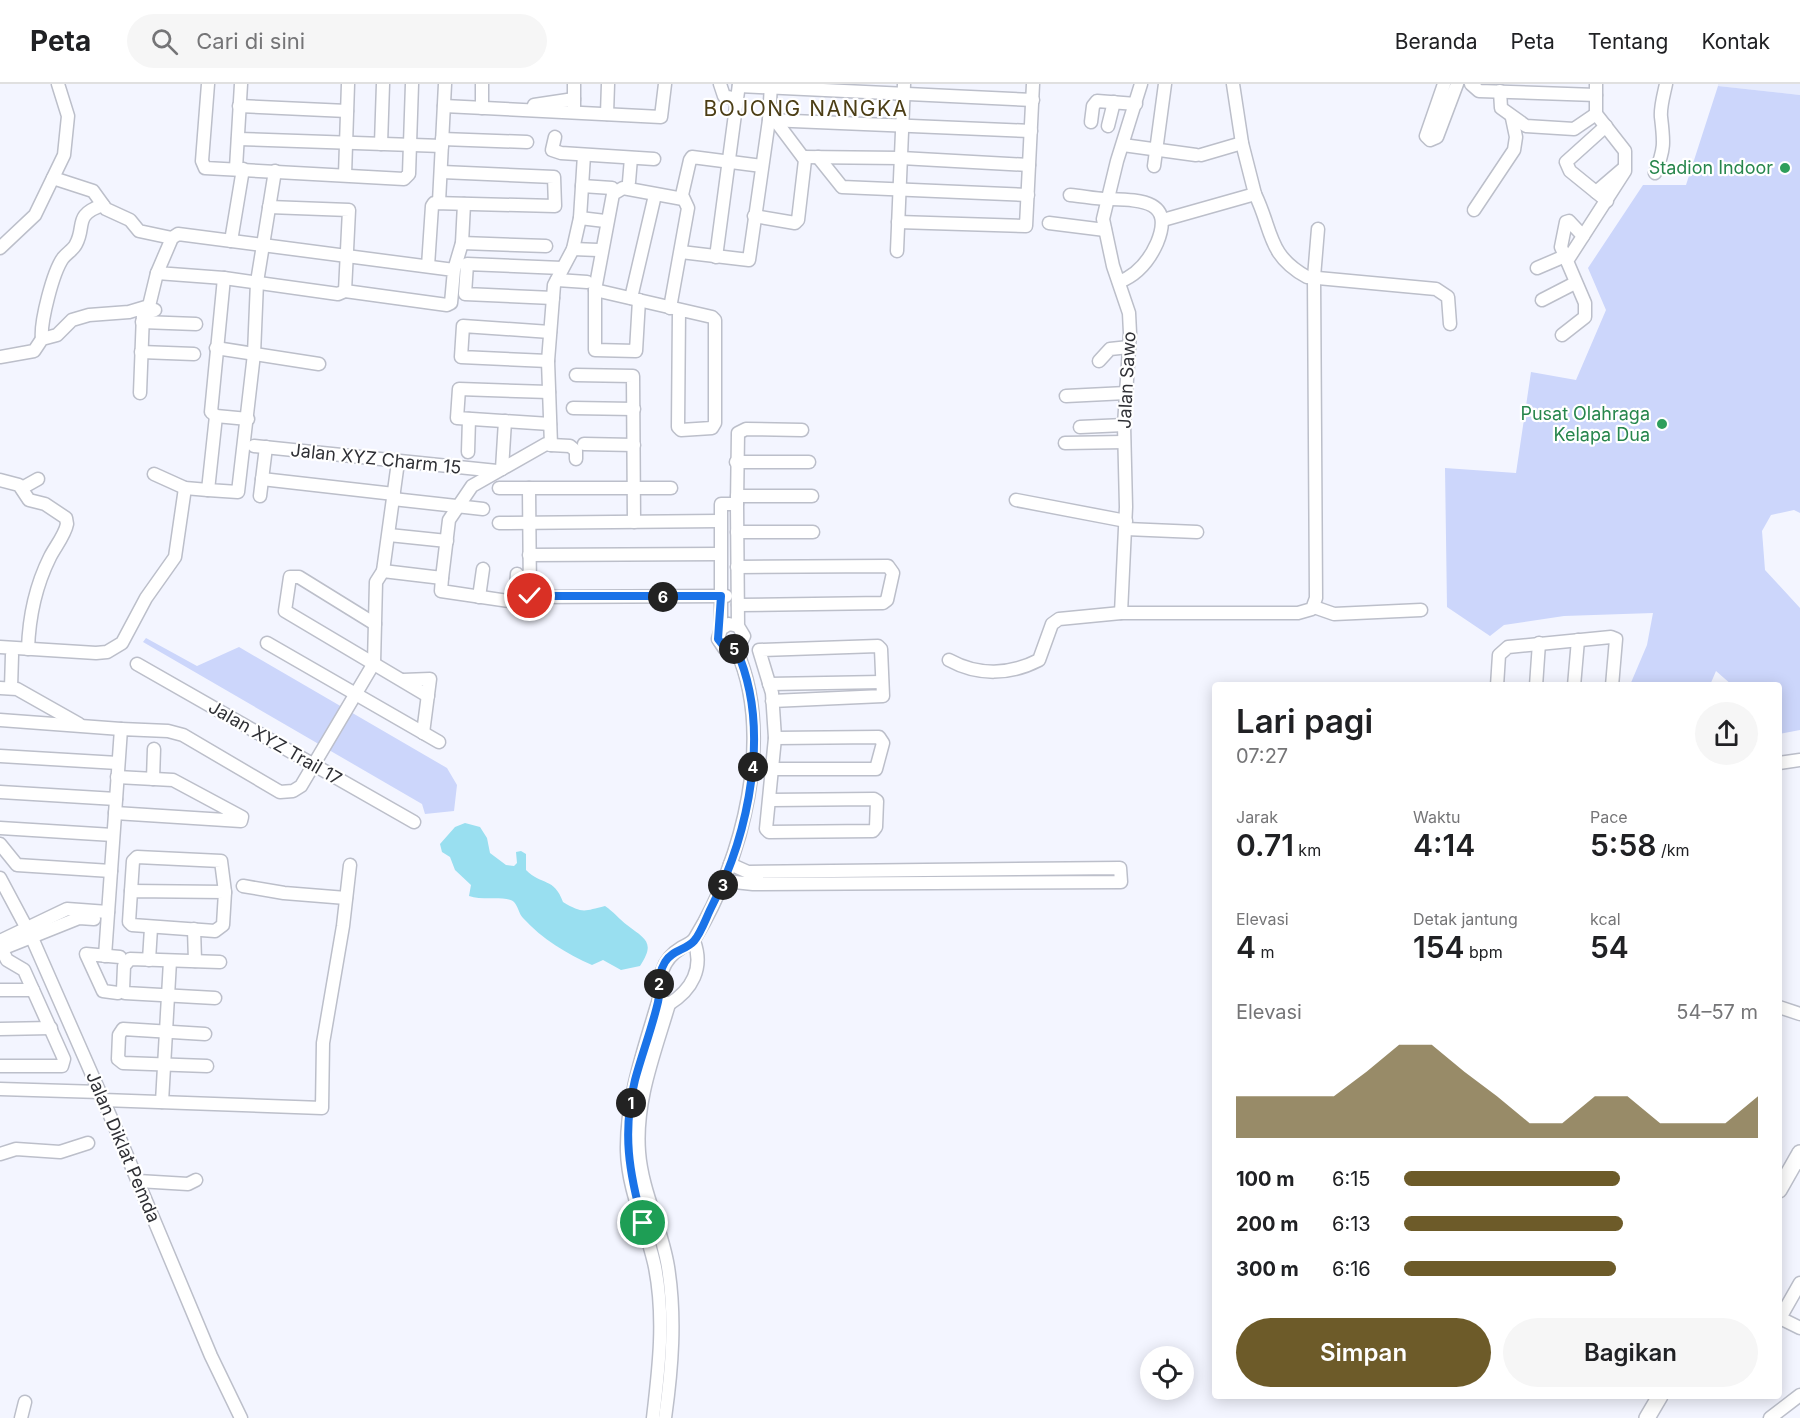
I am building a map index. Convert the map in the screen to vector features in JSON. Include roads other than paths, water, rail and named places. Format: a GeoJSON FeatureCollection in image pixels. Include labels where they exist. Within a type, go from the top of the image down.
{"type":"FeatureCollection","features":[{"type":"Feature","properties":{"kind":"main road"},"geometry":{"type":"LineString","coordinates":[[1782,1185],[1800,1154]]}},
{"type":"Feature","properties":{"kind":"main road"},"geometry":{"type":"LineString","coordinates":[[1647,1418],[1658,1399]]}},
{"type":"Feature","properties":{"kind":"street"},"geometry":{"type":"LineString","coordinates":[[0,248],[35,215],[64,156],[69,129],[66,102],[58,84]]}},
{"type":"Feature","properties":{"kind":"street"},"geometry":{"type":"LineString","coordinates":[[208,84],[202,164],[206,168],[406,179],[409,174],[408,145],[412,84]]}},
{"type":"Feature","properties":{"kind":"street"},"geometry":{"type":"LineString","coordinates":[[231,241],[239,169],[241,84]]}},
{"type":"Feature","properties":{"kind":"street"},"geometry":{"type":"LineString","coordinates":[[345,175],[348,84]]}},
{"type":"Feature","properties":{"kind":"street"},"geometry":{"type":"LineString","coordinates":[[381,144],[383,84]]}},
{"type":"Feature","properties":{"kind":"street"},"geometry":{"type":"LineString","coordinates":[[439,202],[445,84]]}},
{"type":"Feature","properties":{"kind":"street"},"geometry":{"type":"LineString","coordinates":[[482,84],[482,108]]}},
{"type":"Feature","properties":{"kind":"street"},"geometry":{"type":"LineString","coordinates":[[574,84],[574,113]]}},
{"type":"Feature","properties":{"kind":"street"},"geometry":{"type":"LineString","coordinates":[[607,114],[608,84]]}},
{"type":"Feature","properties":{"kind":"street"},"geometry":{"type":"LineString","coordinates":[[444,106],[661,117],[665,84]]}},
{"type":"Feature","properties":{"kind":"street"},"geometry":{"type":"LineString","coordinates":[[720,84],[724,96],[738,99]]}},
{"type":"Feature","properties":{"kind":"street"},"geometry":{"type":"LineString","coordinates":[[898,222],[1022,227],[1028,222],[1033,84]]}},
{"type":"Feature","properties":{"kind":"street","name":"Jalan Sawo"},"geometry":{"type":"LineString","coordinates":[[1121,613],[1126,525],[1124,425],[1129,313],[1105,230],[1104,208],[1141,84]]}},
{"type":"Feature","properties":{"kind":"street"},"geometry":{"type":"LineString","coordinates":[[1154,166],[1165,84]]}},
{"type":"Feature","properties":{"kind":"street"},"geometry":{"type":"LineString","coordinates":[[1233,84],[1242,143],[1256,194],[1277,253],[1288,266],[1314,277],[1436,289],[1448,297],[1450,324]]}},
{"type":"Feature","properties":{"kind":"street"},"geometry":{"type":"LineString","coordinates":[[1444,84],[1442,107],[1457,84]]}},
{"type":"Feature","properties":{"kind":"street"},"geometry":{"type":"LineString","coordinates":[[1471,84],[1475,90],[1596,90],[1596,114],[1625,151],[1626,167],[1622,179],[1583,236],[1566,258],[1537,268]]}},
{"type":"Feature","properties":{"kind":"street"},"geometry":{"type":"LineString","coordinates":[[1655,173],[1664,143],[1661,114],[1666,84]]}},
{"type":"Feature","properties":{"kind":"street"},"geometry":{"type":"LineString","coordinates":[[716,257],[739,85],[904,89],[1033,100]]}},
{"type":"Feature","properties":{"kind":"street"},"geometry":{"type":"LineString","coordinates":[[681,252],[748,261],[762,165],[772,120],[771,86]]}},
{"type":"Feature","properties":{"kind":"street"},"geometry":{"type":"LineString","coordinates":[[897,251],[904,89]]}},
{"type":"Feature","properties":{"kind":"street"},"geometry":{"type":"LineString","coordinates":[[1500,91],[1501,108],[1526,126],[1574,129],[1596,114]]}},
{"type":"Feature","properties":{"kind":"street"},"geometry":{"type":"LineString","coordinates":[[509,109],[574,99]]}},
{"type":"Feature","properties":{"kind":"street"},"geometry":{"type":"LineString","coordinates":[[1091,122],[1093,106],[1097,101],[1136,104]]}},
{"type":"Feature","properties":{"kind":"street"},"geometry":{"type":"LineString","coordinates":[[1108,126],[1114,102]]}},
{"type":"Feature","properties":{"kind":"street"},"geometry":{"type":"LineString","coordinates":[[239,106],[347,111]]}},
{"type":"Feature","properties":{"kind":"street"},"geometry":{"type":"LineString","coordinates":[[1474,210],[1514,150],[1516,137],[1512,118]]}},
{"type":"Feature","properties":{"kind":"street"},"geometry":{"type":"LineString","coordinates":[[772,120],[1031,131]]}},
{"type":"Feature","properties":{"kind":"street"},"geometry":{"type":"LineString","coordinates":[[754,216],[797,222],[803,157],[772,120]]}},
{"type":"Feature","properties":{"kind":"street"},"geometry":{"type":"LineString","coordinates":[[1606,126],[1566,160],[1570,171],[1606,201]]}},
{"type":"Feature","properties":{"kind":"street"},"geometry":{"type":"LineString","coordinates":[[555,136],[552,150],[584,155],[654,159]]}},
{"type":"Feature","properties":{"kind":"street"},"geometry":{"type":"LineString","coordinates":[[238,139],[408,145],[527,142]]}},
{"type":"Feature","properties":{"kind":"street"},"geometry":{"type":"LineString","coordinates":[[1123,145],[1198,155],[1242,143]]}},
{"type":"Feature","properties":{"kind":"street"},"geometry":{"type":"LineString","coordinates":[[551,445],[548,361],[553,298],[556,280],[573,249],[580,218],[584,155]]}},
{"type":"Feature","properties":{"kind":"street"},"geometry":{"type":"LineString","coordinates":[[556,280],[591,286],[635,299],[675,309],[715,320],[715,423],[712,428],[681,430],[678,427],[675,309],[688,208],[683,199],[683,190],[692,157],[762,165]]}},
{"type":"Feature","properties":{"kind":"street"},"geometry":{"type":"LineString","coordinates":[[803,157],[901,158],[1029,165]]}},
{"type":"Feature","properties":{"kind":"street"},"geometry":{"type":"LineString","coordinates":[[818,157],[842,187],[1028,195]]}},
{"type":"Feature","properties":{"kind":"street"},"geometry":{"type":"LineString","coordinates":[[629,182],[631,158]]}},
{"type":"Feature","properties":{"kind":"street"},"geometry":{"type":"LineString","coordinates":[[1596,192],[1626,167]]}},
{"type":"Feature","properties":{"kind":"street"},"geometry":{"type":"LineString","coordinates":[[154,474],[185,488],[235,492],[240,490],[254,354],[257,282],[275,171]]}},
{"type":"Feature","properties":{"kind":"street"},"geometry":{"type":"LineString","coordinates":[[428,266],[432,206],[439,202],[552,208],[555,206],[556,178],[442,172]]}},
{"type":"Feature","properties":{"kind":"street"},"geometry":{"type":"LineString","coordinates":[[54,178],[93,191],[111,213],[130,220],[139,231],[172,238]]}},
{"type":"Feature","properties":{"kind":"street"},"geometry":{"type":"LineString","coordinates":[[582,186],[612,188]]}},
{"type":"Feature","properties":{"kind":"street"},"geometry":{"type":"LineString","coordinates":[[655,195],[635,299],[636,351],[599,352],[595,350],[593,344],[591,286],[613,194],[622,188],[683,199]]}},
{"type":"Feature","properties":{"kind":"street"},"geometry":{"type":"LineString","coordinates":[[1163,220],[1256,194]]}},
{"type":"Feature","properties":{"kind":"street"},"geometry":{"type":"LineString","coordinates":[[1070,195],[1142,200],[1155,208],[1163,220],[1156,245],[1142,268],[1133,277],[1119,282]]}},
{"type":"Feature","properties":{"kind":"street"},"geometry":{"type":"LineString","coordinates":[[157,273],[224,278],[338,294],[345,291],[447,305],[451,303],[454,270],[462,243],[464,204]]}},
{"type":"Feature","properties":{"kind":"street"},"geometry":{"type":"LineString","coordinates":[[0,357],[34,351],[42,339],[42,323],[53,276],[63,258],[77,244],[80,224],[85,217],[91,209],[104,205]]}},
{"type":"Feature","properties":{"kind":"street"},"geometry":{"type":"LineString","coordinates":[[269,207],[348,209],[349,256],[345,291]]}},
{"type":"Feature","properties":{"kind":"street"},"geometry":{"type":"LineString","coordinates":[[580,218],[605,221]]}},
{"type":"Feature","properties":{"kind":"street"},"geometry":{"type":"LineString","coordinates":[[1562,335],[1585,317],[1585,303],[1561,245],[1566,222],[1569,221],[1583,236]]}},
{"type":"Feature","properties":{"kind":"street"},"geometry":{"type":"LineString","coordinates":[[1049,224],[1105,230]]}},
{"type":"Feature","properties":{"kind":"street"},"geometry":{"type":"LineString","coordinates":[[950,660],[980,671],[1014,670],[1039,660],[1052,624],[1059,620],[1121,613],[1298,613],[1308,612],[1314,607],[1317,520],[1314,277],[1318,229]]}},
{"type":"Feature","properties":{"kind":"street"},"geometry":{"type":"LineString","coordinates":[[42,339],[57,335],[72,320],[89,315],[129,312],[149,306],[157,273],[172,238],[178,234],[454,270]]}},
{"type":"Feature","properties":{"kind":"street"},"geometry":{"type":"LineString","coordinates":[[462,243],[546,246]]}},
{"type":"Feature","properties":{"kind":"street"},"geometry":{"type":"LineString","coordinates":[[573,249],[598,250]]}},
{"type":"Feature","properties":{"kind":"street"},"geometry":{"type":"LineString","coordinates":[[553,298],[465,294],[466,264],[562,268]]}},
{"type":"Feature","properties":{"kind":"street"},"geometry":{"type":"LineString","coordinates":[[224,278],[210,408],[216,416],[248,418]]}},
{"type":"Feature","properties":{"kind":"street"},"geometry":{"type":"LineString","coordinates":[[1542,300],[1575,283]]}},
{"type":"Feature","properties":{"kind":"street"},"geometry":{"type":"LineString","coordinates":[[140,393],[141,352],[148,322],[155,309],[155,286]]}},
{"type":"Feature","properties":{"kind":"street"},"geometry":{"type":"LineString","coordinates":[[148,322],[196,324]]}},
{"type":"Feature","properties":{"kind":"street"},"geometry":{"type":"LineString","coordinates":[[548,361],[461,357],[463,326],[550,332]]}},
{"type":"Feature","properties":{"kind":"street"},"geometry":{"type":"LineString","coordinates":[[1099,361],[1110,349],[1129,347]]}},
{"type":"Feature","properties":{"kind":"street"},"geometry":{"type":"LineString","coordinates":[[216,348],[319,364]]}},
{"type":"Feature","properties":{"kind":"street"},"geometry":{"type":"LineString","coordinates":[[141,352],[194,354]]}},
{"type":"Feature","properties":{"kind":"street"},"geometry":{"type":"LineString","coordinates":[[576,375],[632,375],[634,522]]}},
{"type":"Feature","properties":{"kind":"street"},"geometry":{"type":"LineString","coordinates":[[468,452],[459,389],[549,392]]}},
{"type":"Feature","properties":{"kind":"street"},"geometry":{"type":"LineString","coordinates":[[1066,396],[1126,393]]}},
{"type":"Feature","properties":{"kind":"street"},"geometry":{"type":"LineString","coordinates":[[573,408],[634,409]]}},
{"type":"Feature","properties":{"kind":"street"},"geometry":{"type":"LineString","coordinates":[[208,490],[216,416]]}},
{"type":"Feature","properties":{"kind":"street"},"geometry":{"type":"LineString","coordinates":[[463,419],[550,424]]}},
{"type":"Feature","properties":{"kind":"street"},"geometry":{"type":"LineString","coordinates":[[500,470],[505,421]]}},
{"type":"Feature","properties":{"kind":"street"},"geometry":{"type":"LineString","coordinates":[[1080,427],[1124,425]]}},
{"type":"Feature","properties":{"kind":"street"},"geometry":{"type":"LineString","coordinates":[[736,649],[744,638],[738,626],[736,435],[742,430],[802,430]]}},
{"type":"Feature","properties":{"kind":"street"},"geometry":{"type":"LineString","coordinates":[[1065,443],[1124,442]]}},
{"type":"Feature","properties":{"kind":"street"},"geometry":{"type":"LineString","coordinates":[[518,574],[515,602],[441,591],[449,520],[472,486],[546,444],[570,446],[576,451],[576,459]]}},
{"type":"Feature","properties":{"kind":"street"},"geometry":{"type":"LineString","coordinates":[[584,444],[634,445]]}},
{"type":"Feature","properties":{"kind":"street","name":"Jalan XYZ Charm 15"},"geometry":{"type":"LineString","coordinates":[[262,479],[260,447],[500,470]]}},
{"type":"Feature","properties":{"kind":"street"},"geometry":{"type":"LineString","coordinates":[[0,720],[168,731],[183,735],[280,792],[293,792],[301,786],[374,663],[376,582],[383,571],[398,462]]}},
{"type":"Feature","properties":{"kind":"street"},"geometry":{"type":"LineString","coordinates":[[736,462],[809,462]]}},
{"type":"Feature","properties":{"kind":"street"},"geometry":{"type":"LineString","coordinates":[[22,488],[38,479]]}},
{"type":"Feature","properties":{"kind":"street"},"geometry":{"type":"LineString","coordinates":[[260,496],[262,479],[483,509]]}},
{"type":"Feature","properties":{"kind":"street"},"geometry":{"type":"LineString","coordinates":[[0,480],[12,481],[22,488],[28,500],[45,504],[66,518],[67,524],[49,559],[37,592],[28,630],[28,649]]}},
{"type":"Feature","properties":{"kind":"street"},"geometry":{"type":"LineString","coordinates":[[0,647],[96,653],[107,652],[122,643],[146,598],[175,557],[185,488]]}},
{"type":"Feature","properties":{"kind":"street"},"geometry":{"type":"LineString","coordinates":[[499,488],[671,488]]}},
{"type":"Feature","properties":{"kind":"street"},"geometry":{"type":"LineString","coordinates":[[529,488],[529,555],[532,598],[721,596],[738,601],[883,603],[887,600],[893,573],[888,566],[737,567]]}},
{"type":"Feature","properties":{"kind":"street"},"geometry":{"type":"LineString","coordinates":[[736,649],[728,649],[721,645],[718,637],[721,629],[720,505],[736,500],[812,496]]}},
{"type":"Feature","properties":{"kind":"street"},"geometry":{"type":"LineString","coordinates":[[1016,500],[1126,525],[1197,532]]}},
{"type":"Feature","properties":{"kind":"street"},"geometry":{"type":"LineString","coordinates":[[499,523],[719,521]]}},
{"type":"Feature","properties":{"kind":"street"},"geometry":{"type":"LineString","coordinates":[[737,532],[813,532]]}},
{"type":"Feature","properties":{"kind":"street"},"geometry":{"type":"LineString","coordinates":[[389,535],[447,541]]}},
{"type":"Feature","properties":{"kind":"street"},"geometry":{"type":"LineString","coordinates":[[529,555],[720,554]]}},
{"type":"Feature","properties":{"kind":"street"},"geometry":{"type":"LineString","coordinates":[[479,597],[483,569]]}},
{"type":"Feature","properties":{"kind":"street"},"geometry":{"type":"LineString","coordinates":[[383,571],[442,578]]}},
{"type":"Feature","properties":{"kind":"street"},"geometry":{"type":"LineString","coordinates":[[375,624],[299,578],[290,577],[285,611],[428,696],[423,733]]}},
{"type":"Feature","properties":{"kind":"street"},"geometry":{"type":"LineString","coordinates":[[1314,607],[1334,614],[1420,610]]}},
{"type":"Feature","properties":{"kind":"street"},"geometry":{"type":"LineString","coordinates":[[721,629],[729,624],[738,626]]}},
{"type":"Feature","properties":{"kind":"street"},"geometry":{"type":"LineString","coordinates":[[1497,682],[1501,650],[1508,647],[1611,637],[1616,639],[1612,682]]}},
{"type":"Feature","properties":{"kind":"street"},"geometry":{"type":"LineString","coordinates":[[1574,682],[1578,640]]}},
{"type":"Feature","properties":{"kind":"street"},"geometry":{"type":"LineString","coordinates":[[267,643],[439,742]]}},
{"type":"Feature","properties":{"kind":"street"},"geometry":{"type":"LineString","coordinates":[[1536,682],[1539,643]]}},
{"type":"Feature","properties":{"kind":"street"},"geometry":{"type":"LineString","coordinates":[[749,696],[771,692],[879,698],[883,696],[880,647],[761,649],[771,692],[775,738],[771,800],[766,829],[769,832],[873,831],[878,822],[877,801],[874,799],[771,800]]}},
{"type":"Feature","properties":{"kind":"street"},"geometry":{"type":"LineString","coordinates":[[665,1418],[671,1376],[673,1327],[668,1266],[643,1178],[639,1152],[639,1120],[664,1002],[659,980],[665,962],[672,954],[694,941],[725,881],[749,799],[753,772],[749,696],[742,662],[736,649]]}},
{"type":"Feature","properties":{"kind":"street"},"geometry":{"type":"LineString","coordinates":[[12,655],[6,688],[17,689],[81,726]]}},
{"type":"Feature","properties":{"kind":"street","name":"Jalan XYZ Trail 17"},"geometry":{"type":"LineString","coordinates":[[137,664],[414,822]]}},
{"type":"Feature","properties":{"kind":"street"},"geometry":{"type":"LineString","coordinates":[[105,956],[121,729]]}},
{"type":"Feature","properties":{"kind":"street"},"geometry":{"type":"LineString","coordinates":[[774,769],[876,769],[883,743],[879,737],[775,738]]}},
{"type":"Feature","properties":{"kind":"street"},"geometry":{"type":"LineString","coordinates":[[153,779],[154,749]]}},
{"type":"Feature","properties":{"kind":"street"},"geometry":{"type":"LineString","coordinates":[[0,756],[118,763]]}},
{"type":"Feature","properties":{"kind":"street"},"geometry":{"type":"LineString","coordinates":[[1782,763],[1800,760]]}},
{"type":"Feature","properties":{"kind":"street"},"geometry":{"type":"LineString","coordinates":[[115,813],[241,821],[242,817],[173,780],[117,777]]}},
{"type":"Feature","properties":{"kind":"street"},"geometry":{"type":"LineString","coordinates":[[0,792],[116,800]]}},
{"type":"Feature","properties":{"kind":"street"},"geometry":{"type":"LineString","coordinates":[[0,828],[113,835]]}},
{"type":"Feature","properties":{"kind":"street"},"geometry":{"type":"LineString","coordinates":[[0,844],[17,865],[111,871]]}},
{"type":"Feature","properties":{"kind":"street"},"geometry":{"type":"LineString","coordinates":[[137,857],[221,861],[225,892],[221,928],[215,931],[151,928],[130,924],[131,891],[133,861],[137,857]]}},
{"type":"Feature","properties":{"kind":"street"},"geometry":{"type":"LineString","coordinates":[[725,881],[753,878],[1120,868],[1121,882],[753,878],[730,864]]}},
{"type":"Feature","properties":{"kind":"street"},"geometry":{"type":"LineString","coordinates":[[0,1089],[322,1108],[323,1043],[350,865]]}},
{"type":"Feature","properties":{"kind":"street","name":"Jalan Diklat Pemda"},"geometry":{"type":"LineString","coordinates":[[0,878],[29,933],[102,1096],[211,1356],[241,1418]]}},
{"type":"Feature","properties":{"kind":"street"},"geometry":{"type":"LineString","coordinates":[[243,886],[284,893],[346,898]]}},
{"type":"Feature","properties":{"kind":"street"},"geometry":{"type":"LineString","coordinates":[[131,891],[225,892]]}},
{"type":"Feature","properties":{"kind":"street"},"geometry":{"type":"LineString","coordinates":[[0,1066],[62,1066],[64,1059],[24,970],[7,960],[0,946],[29,933],[79,918],[107,916]]}},
{"type":"Feature","properties":{"kind":"street"},"geometry":{"type":"LineString","coordinates":[[149,960],[151,928]]}},
{"type":"Feature","properties":{"kind":"street"},"geometry":{"type":"LineString","coordinates":[[194,929],[195,961]]}},
{"type":"Feature","properties":{"kind":"street"},"geometry":{"type":"LineString","coordinates":[[664,1002],[681,997],[693,981],[698,957],[694,941]]}},
{"type":"Feature","properties":{"kind":"street"},"geometry":{"type":"LineString","coordinates":[[118,993],[103,991],[86,954],[120,957]]}},
{"type":"Feature","properties":{"kind":"street"},"geometry":{"type":"LineString","coordinates":[[215,998],[124,992],[125,963],[130,959],[220,962]]}},
{"type":"Feature","properties":{"kind":"street"},"geometry":{"type":"LineString","coordinates":[[162,1100],[170,961]]}},
{"type":"Feature","properties":{"kind":"street"},"geometry":{"type":"LineString","coordinates":[[0,990],[33,990]]}},
{"type":"Feature","properties":{"kind":"street"},"geometry":{"type":"LineString","coordinates":[[652,1418],[659,1376],[662,1327],[655,1268],[631,1180],[627,1153],[629,1117],[635,1081],[664,1002]]}},
{"type":"Feature","properties":{"kind":"street"},"geometry":{"type":"LineString","coordinates":[[1782,1008],[1800,1014]]}},
{"type":"Feature","properties":{"kind":"street"},"geometry":{"type":"LineString","coordinates":[[0,1029],[51,1028]]}},
{"type":"Feature","properties":{"kind":"street"},"geometry":{"type":"LineString","coordinates":[[205,1034],[123,1029],[119,1035],[118,1059],[121,1063],[207,1066]]}},
{"type":"Feature","properties":{"kind":"street"},"geometry":{"type":"LineString","coordinates":[[0,1154],[16,1149],[60,1152],[88,1143]]}},
{"type":"Feature","properties":{"kind":"street"},"geometry":{"type":"LineString","coordinates":[[138,1181],[188,1184],[196,1180]]}},
{"type":"Feature","properties":{"kind":"street"},"geometry":{"type":"LineString","coordinates":[[1782,1314],[1800,1283]]}},
{"type":"Feature","properties":{"kind":"street"},"geometry":{"type":"LineString","coordinates":[[1782,1319],[1800,1328]]}},
{"type":"Feature","properties":{"kind":"street"},"geometry":{"type":"LineString","coordinates":[[1770,1418],[1800,1395]]}},
{"type":"Feature","properties":{"kind":"street"},"geometry":{"type":"LineString","coordinates":[[21,1418],[25,1402]]}},
{"type":"Feature","properties":{"kind":"place","name":"Stadion Indoor"},"geometry":{"type":"Point","coordinates":[1785,168]}},
{"type":"Feature","properties":{"kind":"place","name":"Pusat Olahraga Kelapa Dua"},"geometry":{"type":"Point","coordinates":[1662,424]}},
{"type":"Feature","properties":{"kind":"district","name":"BOJONG NANGKA"},"geometry":{"type":"Point","coordinates":[806,109]}}]}
